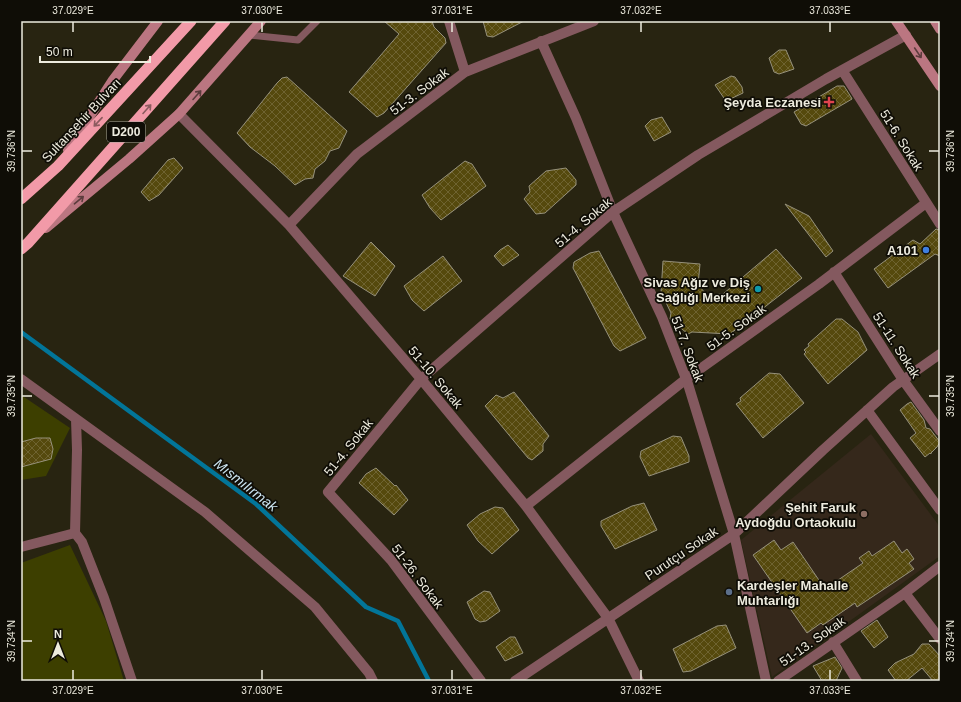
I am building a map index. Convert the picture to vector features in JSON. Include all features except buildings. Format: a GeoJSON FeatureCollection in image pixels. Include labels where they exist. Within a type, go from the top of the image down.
{"type":"FeatureCollection","features":[{"type":"Feature","properties":{"kind":"highway","name":"Sultanşehir Bulvarı"},"geometry":{"type":"LineString","coordinates":[[21,199],[58,166],[191,21]]}},
{"type":"Feature","properties":{"kind":"highway","name":"D200"},"geometry":{"type":"LineString","coordinates":[[24,246],[225,21]]}},
{"type":"Feature","properties":{"kind":"main road"},"geometry":{"type":"LineString","coordinates":[[58,166],[113,80],[158,21]]}},
{"type":"Feature","properties":{"kind":"main road"},"geometry":{"type":"LineString","coordinates":[[24,246],[129,159],[179,114],[261,21]]}},
{"type":"Feature","properties":{"kind":"main road"},"geometry":{"type":"LineString","coordinates":[[896,21],[940,86]]}},
{"type":"Feature","properties":{"kind":"main road"},"geometry":{"type":"LineString","coordinates":[[935,21],[940,29]]}},
{"type":"Feature","properties":{"kind":"street"},"geometry":{"type":"LineString","coordinates":[[449,21],[465,72]]}},
{"type":"Feature","properties":{"kind":"street","name":"51-3. Sokak"},"geometry":{"type":"LineString","coordinates":[[289,225],[357,154],[465,72],[594,21]]}},
{"type":"Feature","properties":{"kind":"street","name":"51-4. Sokak"},"geometry":{"type":"LineString","coordinates":[[328,492],[421,379],[613,212],[698,155],[842,70],[906,35]]}},
{"type":"Feature","properties":{"kind":"street","name":"51-7. Sokak"},"geometry":{"type":"LineString","coordinates":[[541,41],[576,118],[613,212],[662,317],[686,379],[734,534],[766,681]]}},
{"type":"Feature","properties":{"kind":"street","name":"51-6. Sokak"},"geometry":{"type":"LineString","coordinates":[[842,70],[940,224]]}},
{"type":"Feature","properties":{"kind":"street","name":"51-10. Sokak"},"geometry":{"type":"LineString","coordinates":[[179,114],[289,225],[421,379],[526,506],[608,618],[639,681]]}},
{"type":"Feature","properties":{"kind":"street","name":"51-5. Sokak"},"geometry":{"type":"LineString","coordinates":[[526,506],[686,379],[834,272],[926,203]]}},
{"type":"Feature","properties":{"kind":"street","name":"51-11. Sokak"},"geometry":{"type":"LineString","coordinates":[[834,272],[903,380],[940,431]]}},
{"type":"Feature","properties":{"kind":"street","name":"Purutçu Sokak"},"geometry":{"type":"LineString","coordinates":[[515,681],[734,534],[823,450],[868,410],[903,380],[940,354]]}},
{"type":"Feature","properties":{"kind":"street"},"geometry":{"type":"LineString","coordinates":[[21,379],[205,512],[315,607],[374,681]]}},
{"type":"Feature","properties":{"kind":"street"},"geometry":{"type":"LineString","coordinates":[[868,410],[940,510]]}},
{"type":"Feature","properties":{"kind":"street"},"geometry":{"type":"LineString","coordinates":[[76,419],[77,450],[75,533],[82,542],[104,598],[132,681]]}},
{"type":"Feature","properties":{"kind":"street","name":"51-26. Sokak"},"geometry":{"type":"LineString","coordinates":[[328,492],[391,560],[481,681]]}},
{"type":"Feature","properties":{"kind":"street"},"geometry":{"type":"LineString","coordinates":[[21,547],[75,533]]}},
{"type":"Feature","properties":{"kind":"street","name":"51-13. Sokak"},"geometry":{"type":"LineString","coordinates":[[778,681],[940,566]]}},
{"type":"Feature","properties":{"kind":"street"},"geometry":{"type":"LineString","coordinates":[[905,592],[940,639]]}},
{"type":"Feature","properties":{"kind":"street"},"geometry":{"type":"LineString","coordinates":[[833,642],[857,681]]}},
{"type":"Feature","properties":{"kind":"lane"},"geometry":{"type":"LineString","coordinates":[[250,35],[298,40],[317,21]]}},
{"type":"Feature","properties":{"kind":"shaded area"},"geometry":{"type":"Polygon","coordinates":[[[21,395],[70,428],[46,476],[21,480],[21,395]]]}},
{"type":"Feature","properties":{"kind":"shaded area"},"geometry":{"type":"Polygon","coordinates":[[[871,434],[940,527],[940,556],[772,677],[741,540],[871,434]]]}},
{"type":"Feature","properties":{"kind":"shaded area"},"geometry":{"type":"Polygon","coordinates":[[[70,545],[106,621],[124,681],[21,681],[21,563],[70,545]]]}},
{"type":"Feature","properties":{"kind":"waterway","name":"Mısmılırmak"},"geometry":{"type":"LineString","coordinates":[[21,332],[256,504],[366,607],[398,621],[429,681]]}},
{"type":"Feature","properties":{"kind":"place","name":"Şeyda Eczanesi"},"geometry":{"type":"Point","coordinates":[829,102]}},
{"type":"Feature","properties":{"kind":"place","name":"A101"},"geometry":{"type":"Point","coordinates":[926,250]}},
{"type":"Feature","properties":{"kind":"place","name":"Sivas Ağız ve Diş Sağlığı Merkezi"},"geometry":{"type":"Point","coordinates":[758,289]}},
{"type":"Feature","properties":{"kind":"place","name":"Şehit Faruk Aydoğdu Ortaokulu"},"geometry":{"type":"Point","coordinates":[864,514]}},
{"type":"Feature","properties":{"kind":"place","name":"Kardeşler Mahalle Muhtarlığı"},"geometry":{"type":"Point","coordinates":[729,592]}}]}
